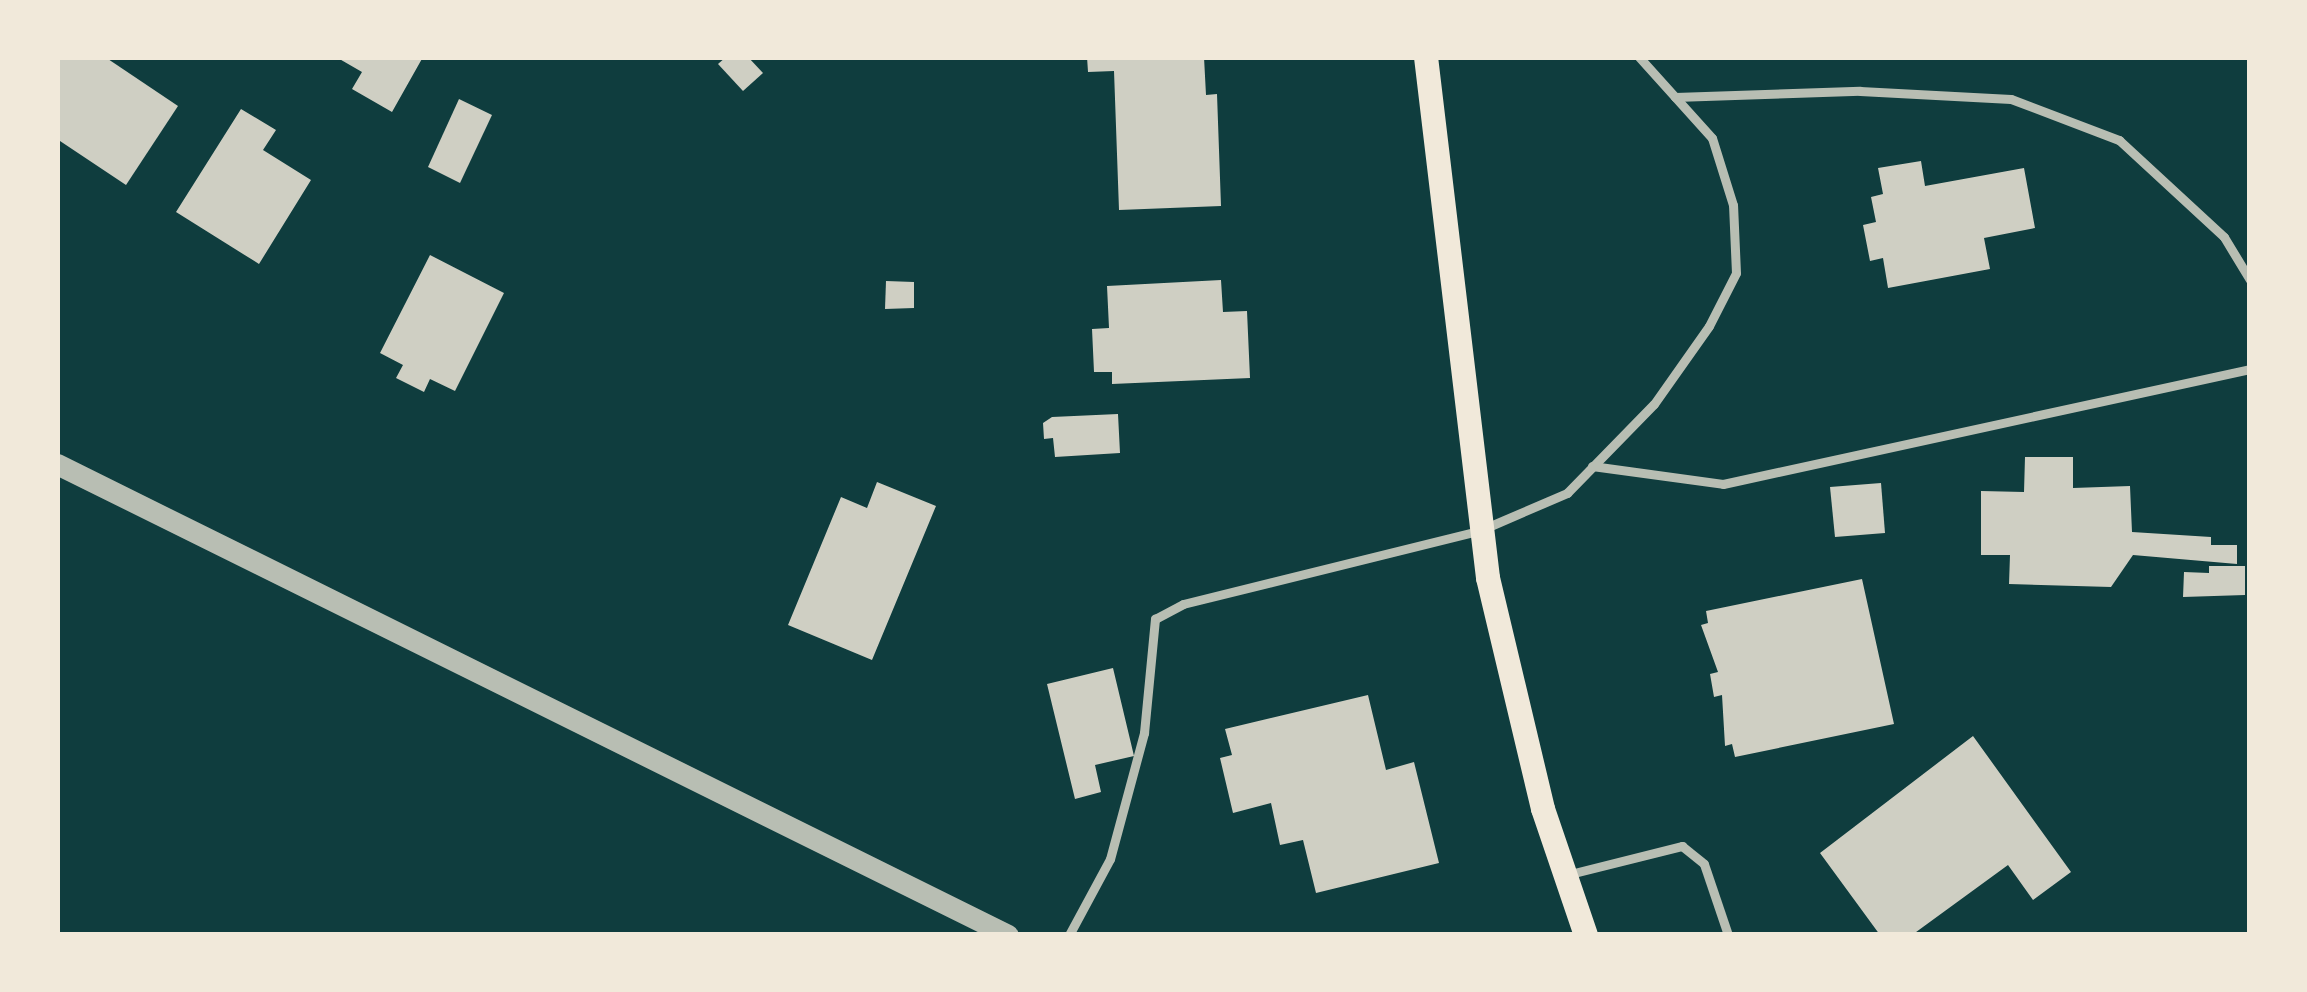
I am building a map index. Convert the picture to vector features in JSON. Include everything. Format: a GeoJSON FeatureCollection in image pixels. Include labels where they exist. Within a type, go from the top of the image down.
{"type":"FeatureCollection","features":[{"type":"Feature","properties":{"kind":"main road"},"geometry":{"type":"LineString","coordinates":[[1426,57],[1481,530],[1564,875],[1586,935]]}},
{"type":"Feature","properties":{"kind":"street"},"geometry":{"type":"LineString","coordinates":[[57,464],[1008,935]]}},
{"type":"Feature","properties":{"kind":"lane"},"geometry":{"type":"LineString","coordinates":[[1070,935],[1110,860],[1138,754],[1155,619],[1183,604],[1481,530],[1568,493],[1654,404],[1736,273],[1732,206],[1712,139],[1639,57]]}},
{"type":"Feature","properties":{"kind":"lane"},"geometry":{"type":"LineString","coordinates":[[1675,97],[1837,91],[2011,99],[2119,140],[2224,237],[2250,280]]}},
{"type":"Feature","properties":{"kind":"lane"},"geometry":{"type":"LineString","coordinates":[[1592,466],[1723,484],[2250,368]]}},
{"type":"Feature","properties":{"kind":"lane"},"geometry":{"type":"LineString","coordinates":[[1564,875],[1682,846],[1703,864],[1728,935]]}},
{"type":"Feature","properties":{"kind":"building"},"geometry":{"type":"Polygon","coordinates":[[[58,57],[105,57],[178,106],[126,185],[57,139],[58,57]]]}},
{"type":"Feature","properties":{"kind":"building"},"geometry":{"type":"Polygon","coordinates":[[[336,57],[423,57],[392,112],[352,89],[362,72],[336,57]]]}},
{"type":"Feature","properties":{"kind":"building"},"geometry":{"type":"Polygon","coordinates":[[[726,57],[748,57],[763,73],[743,91],[718,64],[726,57]]]}},
{"type":"Feature","properties":{"kind":"building"},"geometry":{"type":"Polygon","coordinates":[[[1087,57],[1204,57],[1206,95],[1217,94],[1221,206],[1119,210],[1114,71],[1088,72],[1087,57]]]}},
{"type":"Feature","properties":{"kind":"building"},"geometry":{"type":"Polygon","coordinates":[[[459,99],[492,115],[460,183],[428,167],[459,99]]]}},
{"type":"Feature","properties":{"kind":"building"},"geometry":{"type":"Polygon","coordinates":[[[241,109],[276,130],[263,150],[311,180],[259,264],[176,212],[241,109]]]}},
{"type":"Feature","properties":{"kind":"building"},"geometry":{"type":"Polygon","coordinates":[[[1921,161],[1925,186],[2024,168],[2035,228],[1984,238],[1990,269],[1888,288],[1883,258],[1870,261],[1863,225],[1876,222],[1871,197],[1883,194],[1878,168],[1921,161]]]}},
{"type":"Feature","properties":{"kind":"building"},"geometry":{"type":"Polygon","coordinates":[[[430,255],[504,293],[455,391],[430,379],[424,392],[396,378],[403,365],[380,353],[430,255]]]}},
{"type":"Feature","properties":{"kind":"building"},"geometry":{"type":"Polygon","coordinates":[[[1221,280],[1223,312],[1247,311],[1250,378],[1112,384],[1112,372],[1094,372],[1092,329],[1109,328],[1107,286],[1221,280]]]}},
{"type":"Feature","properties":{"kind":"building"},"geometry":{"type":"Polygon","coordinates":[[[886,281],[914,282],[914,308],[885,309],[886,281]]]}},
{"type":"Feature","properties":{"kind":"building"},"geometry":{"type":"Polygon","coordinates":[[[1118,414],[1120,453],[1055,457],[1053,438],[1044,439],[1043,423],[1052,417],[1118,414]]]}},
{"type":"Feature","properties":{"kind":"building"},"geometry":{"type":"Polygon","coordinates":[[[2025,457],[2073,457],[2073,488],[2130,486],[2132,532],[2211,537],[2211,545],[2237,545],[2237,564],[2133,555],[2111,587],[2009,584],[2010,555],[1981,555],[1981,491],[2024,492],[2025,457]]]}},
{"type":"Feature","properties":{"kind":"building"},"geometry":{"type":"Polygon","coordinates":[[[877,482],[936,506],[872,660],[788,625],[841,497],[867,508],[877,482]]]}},
{"type":"Feature","properties":{"kind":"building"},"geometry":{"type":"Polygon","coordinates":[[[1881,483],[1885,533],[1835,537],[1830,487],[1881,483]]]}},
{"type":"Feature","properties":{"kind":"building"},"geometry":{"type":"Polygon","coordinates":[[[2209,566],[2245,566],[2245,595],[2183,597],[2184,572],[2209,573],[2209,566]]]}},
{"type":"Feature","properties":{"kind":"building"},"geometry":{"type":"Polygon","coordinates":[[[1862,579],[1894,724],[1735,757],[1732,744],[1725,746],[1722,695],[1714,697],[1710,674],[1718,672],[1701,625],[1708,623],[1706,611],[1862,579]]]}},
{"type":"Feature","properties":{"kind":"building"},"geometry":{"type":"Polygon","coordinates":[[[1113,668],[1134,756],[1095,765],[1101,792],[1075,799],[1047,684],[1113,668]]]}},
{"type":"Feature","properties":{"kind":"building"},"geometry":{"type":"Polygon","coordinates":[[[1368,695],[1386,770],[1414,762],[1439,863],[1316,893],[1303,840],[1280,845],[1271,803],[1233,813],[1220,758],[1232,755],[1225,729],[1368,695]]]}},
{"type":"Feature","properties":{"kind":"building"},"geometry":{"type":"Polygon","coordinates":[[[1973,736],[2071,872],[2033,900],[2008,865],[1912,935],[1880,935],[1820,853],[1973,736]]]}}]}
